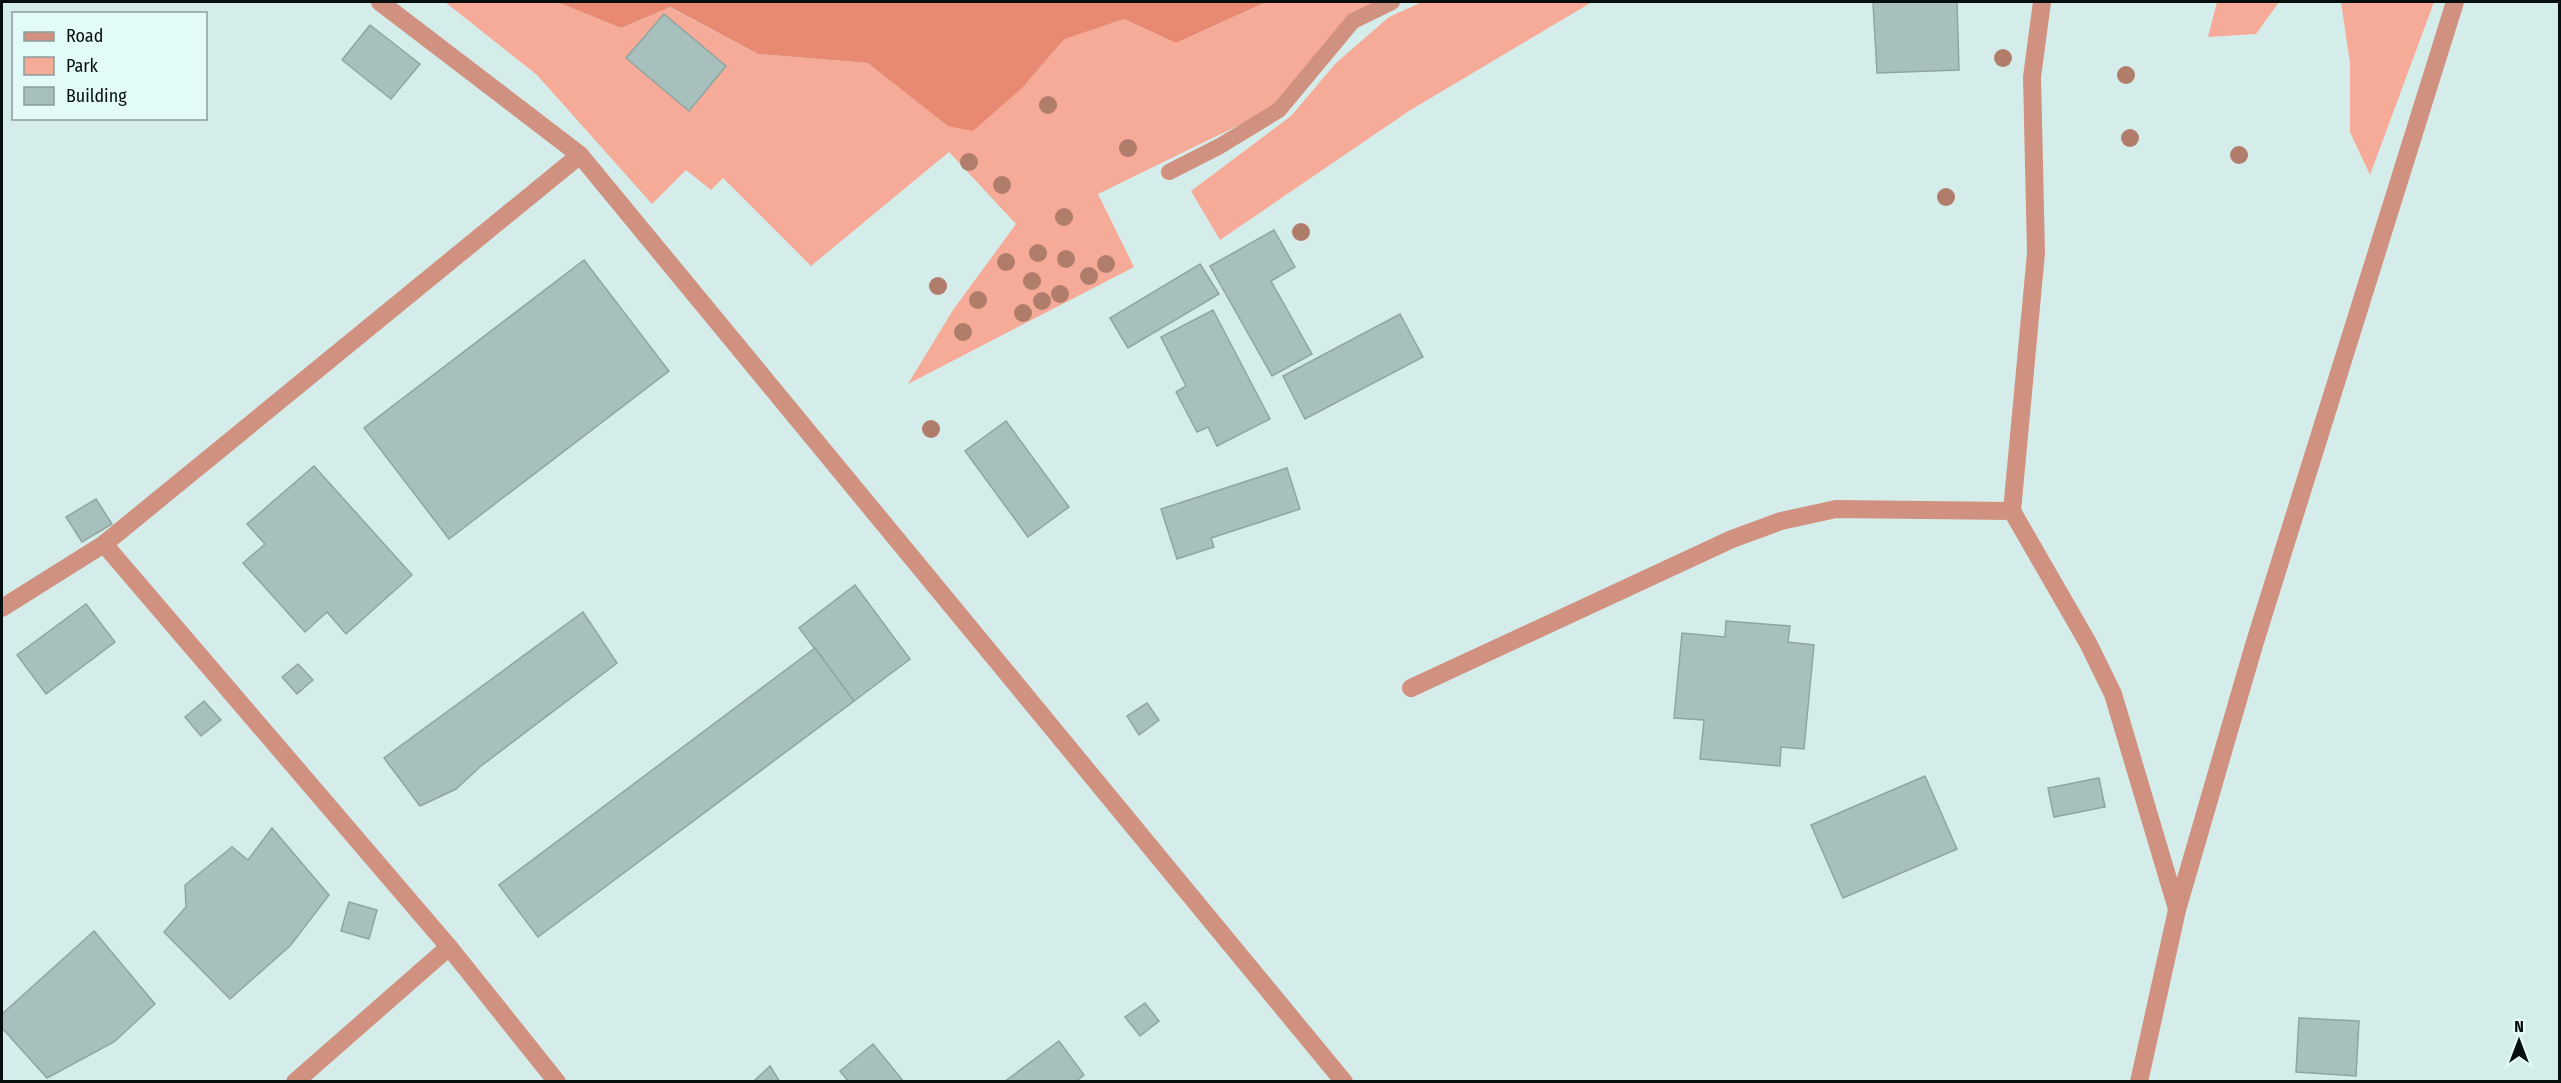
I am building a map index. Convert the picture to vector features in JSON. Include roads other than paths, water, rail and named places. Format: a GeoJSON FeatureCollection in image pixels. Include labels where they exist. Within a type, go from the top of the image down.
{"type":"FeatureCollection","features":[{"type":"Feature","properties":{"kind":"street"},"geometry":{"type":"LineString","coordinates":[[380,2],[580,155],[1344,1082]]}},
{"type":"Feature","properties":{"kind":"street"},"geometry":{"type":"LineString","coordinates":[[2042,2],[2032,77],[2036,253],[2012,511],[2088,643],[2113,694],[2178,910]]}},
{"type":"Feature","properties":{"kind":"street"},"geometry":{"type":"LineString","coordinates":[[2139,1082],[2178,910],[2254,645],[2455,2]]}},
{"type":"Feature","properties":{"kind":"street"},"geometry":{"type":"LineString","coordinates":[[2,608],[104,544],[580,155]]}},
{"type":"Feature","properties":{"kind":"street"},"geometry":{"type":"LineString","coordinates":[[1411,688],[1732,539],[1781,521],[1836,509],[2012,511]]}},
{"type":"Feature","properties":{"kind":"street"},"geometry":{"type":"LineString","coordinates":[[104,544],[449,947],[557,1082]]}},
{"type":"Feature","properties":{"kind":"street"},"geometry":{"type":"LineString","coordinates":[[295,1082],[449,947]]}},
{"type":"Feature","properties":{"kind":"lane"},"geometry":{"type":"LineString","coordinates":[[1169,172],[1220,146],[1279,110],[1353,21],[1392,2]]}}]}
